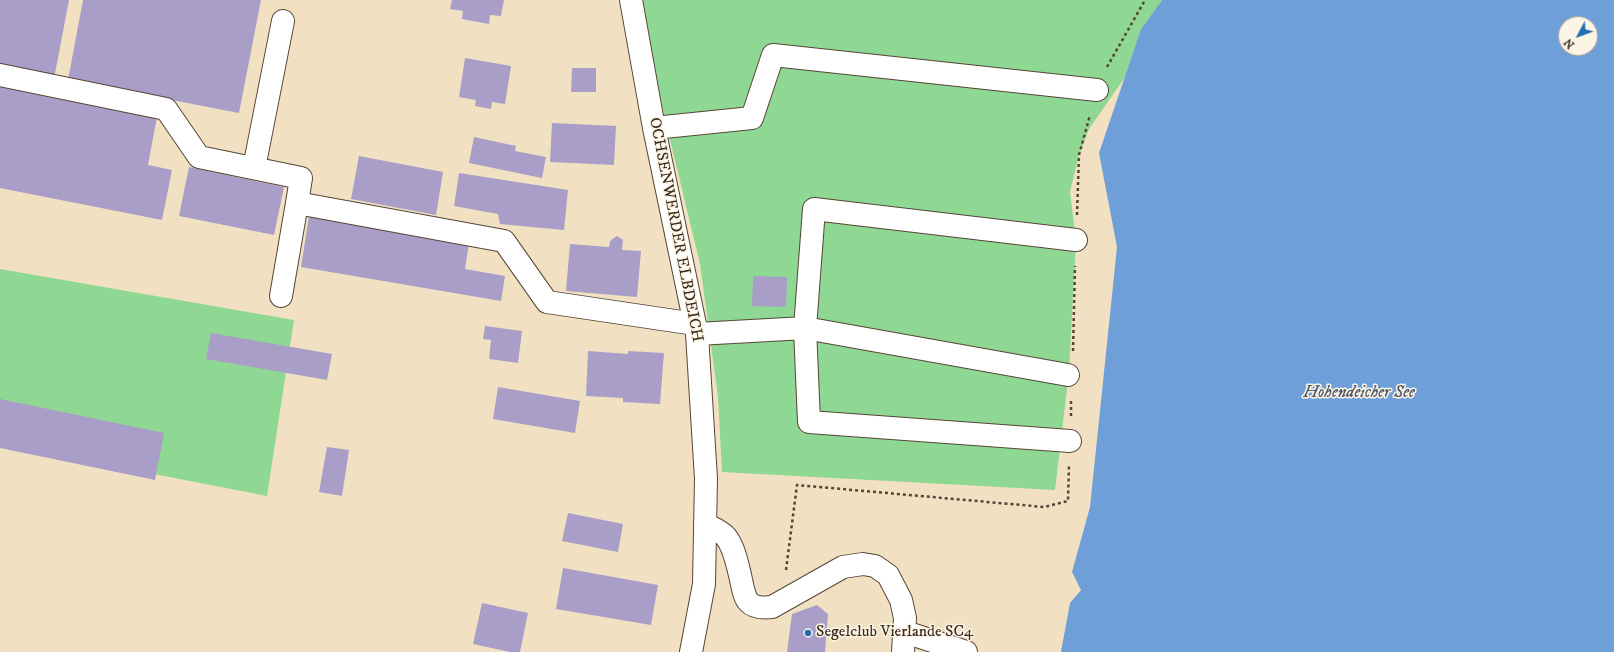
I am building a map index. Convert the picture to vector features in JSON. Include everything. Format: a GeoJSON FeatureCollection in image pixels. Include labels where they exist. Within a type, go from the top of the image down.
{"type":"FeatureCollection","features":[{"type":"Feature","properties":{"kind":"street","name":"OCHSENWERDER ELBDEICH"},"geometry":{"type":"LineString","coordinates":[[631,0],[654,128],[696,329],[706,479],[704,584],[692,652]]}},
{"type":"Feature","properties":{"kind":"street"},"geometry":{"type":"LineString","coordinates":[[254,168],[284,21]]}},
{"type":"Feature","properties":{"kind":"street"},"geometry":{"type":"LineString","coordinates":[[654,128],[752,118],[773,55],[1097,90]]}},
{"type":"Feature","properties":{"kind":"street"},"geometry":{"type":"LineString","coordinates":[[0,75],[166,110],[199,157],[301,178],[298,203],[281,296]]}},
{"type":"Feature","properties":{"kind":"street"},"geometry":{"type":"LineString","coordinates":[[298,203],[504,241],[547,302],[696,329],[805,328],[1068,375]]}},
{"type":"Feature","properties":{"kind":"street"},"geometry":{"type":"LineString","coordinates":[[1070,441],[809,422],[805,328],[814,209],[1076,240]]}},
{"type":"Feature","properties":{"kind":"street"},"geometry":{"type":"LineString","coordinates":[[705,524],[720,531],[726,537],[732,547],[742,589],[747,599],[754,605],[762,608],[772,607],[843,567],[863,564],[875,566],[888,575],[901,600],[905,618],[904,642],[966,652]]}},
{"type":"Feature","properties":{"kind":"path"},"geometry":{"type":"LineString","coordinates":[[772,607],[786,572],[797,486],[1044,507],[1068,501]]}},
{"type":"Feature","properties":{"kind":"green space"},"geometry":{"type":"Polygon","coordinates":[[[643,0],[1162,0],[1141,29],[1125,77],[1089,129],[1079,155],[1070,192],[1076,240],[1069,372],[1055,490],[722,472],[718,397],[700,264],[659,94],[643,0]]]}},
{"type":"Feature","properties":{"kind":"green space"},"geometry":{"type":"Polygon","coordinates":[[[0,269],[294,320],[267,496],[0,444],[0,269]]]}},
{"type":"Feature","properties":{"kind":"water","name":"Hohendeicher See"},"geometry":{"type":"Polygon","coordinates":[[[1162,0],[1614,0],[1614,652],[1061,652],[1070,603],[1081,590],[1072,572],[1090,507],[1117,247],[1099,153],[1141,29],[1162,0]]]}},
{"type":"Feature","properties":{"kind":"building"},"geometry":{"type":"Polygon","coordinates":[[[0,0],[69,0],[54,79],[0,68],[0,0]]]}},
{"type":"Feature","properties":{"kind":"building"},"geometry":{"type":"Polygon","coordinates":[[[83,0],[261,0],[239,113],[68,80],[83,0]]]}},
{"type":"Feature","properties":{"kind":"building"},"geometry":{"type":"Polygon","coordinates":[[[452,0],[504,0],[501,16],[490,15],[489,24],[462,19],[463,11],[450,9],[452,0]]]}},
{"type":"Feature","properties":{"kind":"building"},"geometry":{"type":"Polygon","coordinates":[[[465,58],[511,66],[505,104],[492,102],[491,109],[475,106],[476,100],[459,97],[465,58]]]}},
{"type":"Feature","properties":{"kind":"building"},"geometry":{"type":"Polygon","coordinates":[[[572,68],[596,68],[596,92],[571,92],[572,68]]]}},
{"type":"Feature","properties":{"kind":"building"},"geometry":{"type":"Polygon","coordinates":[[[0,86],[157,117],[148,165],[172,170],[162,220],[0,188],[0,86]]]}},
{"type":"Feature","properties":{"kind":"building"},"geometry":{"type":"Polygon","coordinates":[[[552,123],[616,126],[614,165],[550,162],[552,123]]]}},
{"type":"Feature","properties":{"kind":"building"},"geometry":{"type":"Polygon","coordinates":[[[474,137],[516,146],[515,151],[546,157],[542,178],[469,163],[474,137]]]}},
{"type":"Feature","properties":{"kind":"building"},"geometry":{"type":"Polygon","coordinates":[[[359,156],[443,172],[436,215],[351,199],[359,156]]]}},
{"type":"Feature","properties":{"kind":"building"},"geometry":{"type":"Polygon","coordinates":[[[189,167],[284,187],[274,235],[179,216],[189,167]]]}},
{"type":"Feature","properties":{"kind":"building"},"geometry":{"type":"Polygon","coordinates":[[[459,173],[568,190],[564,230],[500,224],[498,214],[454,206],[459,173]]]}},
{"type":"Feature","properties":{"kind":"building"},"geometry":{"type":"Polygon","coordinates":[[[309,216],[469,243],[465,269],[505,276],[501,301],[301,267],[309,216]]]}},
{"type":"Feature","properties":{"kind":"building"},"geometry":{"type":"Polygon","coordinates":[[[617,236],[623,240],[622,250],[641,251],[637,297],[566,291],[570,244],[609,247],[610,241],[617,236]]]}},
{"type":"Feature","properties":{"kind":"building"},"geometry":{"type":"Polygon","coordinates":[[[753,276],[787,277],[786,307],[752,306],[753,276]]]}},
{"type":"Feature","properties":{"kind":"building"},"geometry":{"type":"Polygon","coordinates":[[[485,326],[522,331],[518,363],[489,359],[491,340],[483,339],[485,326]]]}},
{"type":"Feature","properties":{"kind":"building"},"geometry":{"type":"Polygon","coordinates":[[[211,333],[332,354],[327,380],[206,359],[211,333]]]}},
{"type":"Feature","properties":{"kind":"building"},"geometry":{"type":"Polygon","coordinates":[[[588,351],[628,354],[628,351],[664,353],[660,404],[623,402],[623,398],[586,396],[588,351]]]}},
{"type":"Feature","properties":{"kind":"building"},"geometry":{"type":"Polygon","coordinates":[[[498,387],[580,401],[575,433],[493,419],[498,387]]]}},
{"type":"Feature","properties":{"kind":"building"},"geometry":{"type":"Polygon","coordinates":[[[0,399],[164,433],[155,480],[0,448],[0,399]]]}},
{"type":"Feature","properties":{"kind":"building"},"geometry":{"type":"Polygon","coordinates":[[[327,447],[349,450],[342,496],[319,492],[327,447]]]}},
{"type":"Feature","properties":{"kind":"building"},"geometry":{"type":"Polygon","coordinates":[[[568,513],[623,524],[618,552],[562,541],[568,513]]]}},
{"type":"Feature","properties":{"kind":"building"},"geometry":{"type":"Polygon","coordinates":[[[563,568],[658,585],[651,625],[556,609],[563,568]]]}},
{"type":"Feature","properties":{"kind":"building"},"geometry":{"type":"Polygon","coordinates":[[[482,603],[528,613],[520,652],[510,652],[473,644],[482,603]]]}},
{"type":"Feature","properties":{"kind":"building","name":"Segelclub Vierlande SC4"},"geometry":{"type":"Polygon","coordinates":[[[817,605],[828,614],[825,652],[787,652],[792,614],[817,605]]]}},
{"type":"Feature","properties":{"kind":"place","name":"Segelclub Vierlande SC4"},"geometry":{"type":"Point","coordinates":[808,633]}}]}
